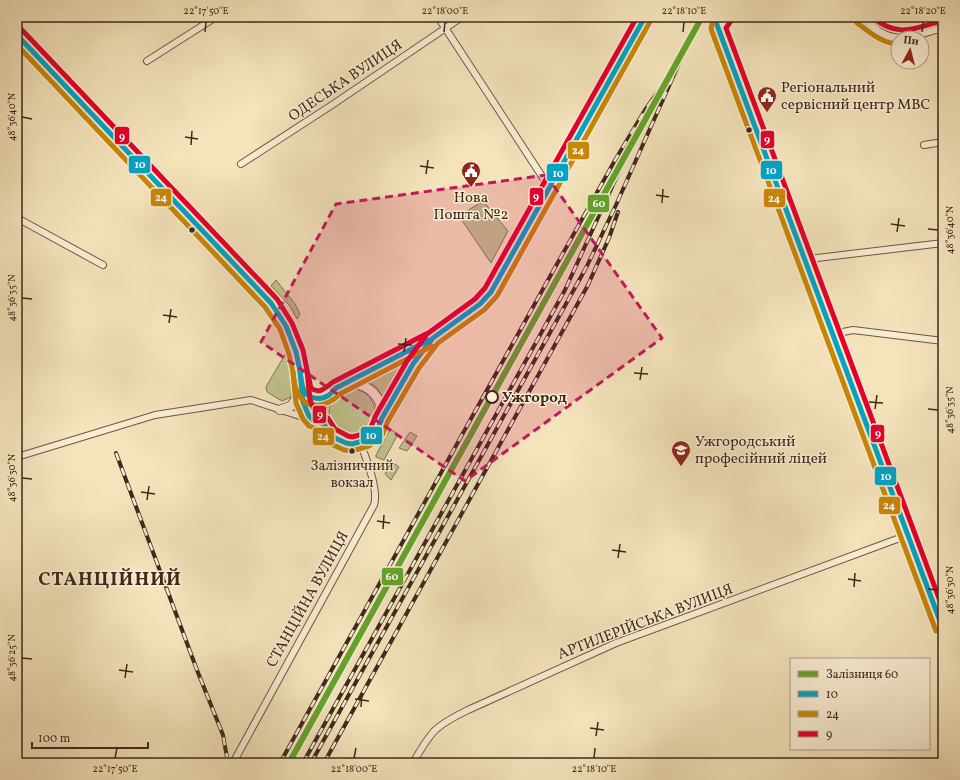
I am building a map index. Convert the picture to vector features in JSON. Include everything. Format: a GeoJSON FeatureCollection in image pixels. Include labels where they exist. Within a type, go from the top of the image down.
{"type":"FeatureCollection","features":[{"type":"Feature","properties":{"kind":"main road"},"geometry":{"type":"LineString","coordinates":[[433,338],[413,364],[372,436],[352,444],[340,441],[330,434],[322,418],[323,406],[328,395],[336,388],[433,338],[458,321],[488,296],[644,17]]}},
{"type":"Feature","properties":{"kind":"main road"},"geometry":{"type":"LineString","coordinates":[[714,17],[943,630]]}},
{"type":"Feature","properties":{"kind":"main road"},"geometry":{"type":"LineString","coordinates":[[718,27],[726,17]]}},
{"type":"Feature","properties":{"kind":"main road"},"geometry":{"type":"LineString","coordinates":[[17,35],[271,303],[279,314],[296,352],[304,406],[313,420],[324,424]]}},
{"type":"Feature","properties":{"kind":"main road"},"geometry":{"type":"LineString","coordinates":[[301,381],[305,392],[309,396],[318,398],[328,395]]}},
{"type":"Feature","properties":{"kind":"main road"},"geometry":{"type":"LineString","coordinates":[[345,384],[361,385],[372,392],[379,401],[382,409],[382,418]]}},
{"type":"Feature","properties":{"kind":"main road"},"geometry":{"type":"LineString","coordinates":[[280,410],[291,406],[301,392]]}},
{"type":"Feature","properties":{"kind":"street"},"geometry":{"type":"LineString","coordinates":[[147,61],[216,17]]}},
{"type":"Feature","properties":{"kind":"street"},"geometry":{"type":"LineString","coordinates":[[438,17],[549,187]]}},
{"type":"Feature","properties":{"kind":"street","name":"ОДЕСЬКА ВУЛИЦЯ"},"geometry":{"type":"LineString","coordinates":[[241,164],[462,17]]}},
{"type":"Feature","properties":{"kind":"street"},"geometry":{"type":"LineString","coordinates":[[861,17],[882,33],[896,37],[908,38],[943,28]]}},
{"type":"Feature","properties":{"kind":"street"},"geometry":{"type":"LineString","coordinates":[[924,145],[943,142]]}},
{"type":"Feature","properties":{"kind":"street"},"geometry":{"type":"LineString","coordinates":[[17,218],[103,265]]}},
{"type":"Feature","properties":{"kind":"street"},"geometry":{"type":"LineString","coordinates":[[806,261],[817,258],[943,243]]}},
{"type":"Feature","properties":{"kind":"street"},"geometry":{"type":"LineString","coordinates":[[833,334],[853,330],[943,341]]}},
{"type":"Feature","properties":{"kind":"street"},"geometry":{"type":"LineString","coordinates":[[17,456],[155,415],[251,400],[313,420]]}},
{"type":"Feature","properties":{"kind":"street","name":"СТАНЦІЙНА ВУЛИЦЯ"},"geometry":{"type":"LineString","coordinates":[[233,763],[374,505],[375,495],[370,469],[360,442]]}},
{"type":"Feature","properties":{"kind":"street","name":"АРТИЛЕРІЙСЬКА ВУЛИЦЯ"},"geometry":{"type":"LineString","coordinates":[[413,763],[434,730],[446,720],[616,643],[908,535]]}},
{"type":"Feature","properties":{"kind":"highlighted area"},"geometry":{"type":"Polygon","coordinates":[[[546,175],[662,338],[465,481],[261,342],[336,204],[546,175]]]}},
{"type":"Feature","properties":{"kind":"green space"},"geometry":{"type":"Polygon","coordinates":[[[483,201],[508,231],[491,263],[459,216],[483,201]]]}},
{"type":"Feature","properties":{"kind":"green space"},"geometry":{"type":"Polygon","coordinates":[[[276,280],[295,304],[300,314],[297,319],[290,306],[271,286],[276,280]]]}},
{"type":"Feature","properties":{"kind":"green space"},"geometry":{"type":"Polygon","coordinates":[[[287,351],[292,369],[292,391],[291,397],[282,401],[267,392],[266,387],[287,351]]]}},
{"type":"Feature","properties":{"kind":"green space"},"geometry":{"type":"Polygon","coordinates":[[[402,359],[405,360],[405,362],[384,399],[376,387],[367,381],[402,359]]]}},
{"type":"Feature","properties":{"kind":"green space"},"geometry":{"type":"Polygon","coordinates":[[[352,389],[365,393],[371,399],[375,412],[371,425],[365,431],[352,435],[339,431],[333,425],[329,412],[333,399],[339,393],[352,389]]]}},
{"type":"Feature","properties":{"kind":"green space"},"geometry":{"type":"Polygon","coordinates":[[[392,430],[397,436],[384,460],[376,457],[389,431],[392,430]]]}},
{"type":"Feature","properties":{"kind":"green space"},"geometry":{"type":"Polygon","coordinates":[[[410,432],[417,436],[407,451],[399,448],[410,432]]]}},
{"type":"Feature","properties":{"kind":"green space"},"geometry":{"type":"Polygon","coordinates":[[[392,462],[399,467],[391,480],[385,474],[392,462]]]}},
{"type":"Feature","properties":{"kind":"railway"},"geometry":{"type":"LineString","coordinates":[[311,763],[587,266],[616,205],[694,30]]}},
{"type":"Feature","properties":{"kind":"railway"},"geometry":{"type":"LineString","coordinates":[[280,763],[614,162],[645,110],[667,79]]}},
{"type":"Feature","properties":{"kind":"railway"},"geometry":{"type":"LineString","coordinates":[[303,763],[565,290],[633,141]]}},
{"type":"Feature","properties":{"kind":"railway"},"geometry":{"type":"LineString","coordinates":[[324,763],[588,285],[609,238],[618,212]]}},
{"type":"Feature","properties":{"kind":"railway"},"geometry":{"type":"LineString","coordinates":[[116,453],[197,670],[223,735],[228,763]]}},
{"type":"Feature","properties":{"kind":"rail line","name":"60"},"geometry":{"type":"LineString","coordinates":[[289,763],[702,17]]}},
{"type":"Feature","properties":{"kind":"transit line","name":"9"},"geometry":{"type":"LineString","coordinates":[[22,30],[277,299],[292,323],[303,350],[310,400],[315,412],[328,418],[335,429],[352,437],[363,434],[371,427],[376,415],[407,361],[427,334],[475,299],[485,288],[637,17]]}},
{"type":"Feature","properties":{"kind":"transit line","name":"10"},"geometry":{"type":"LineString","coordinates":[[17,35],[271,303],[286,326],[296,352],[300,371],[303,402],[309,416],[313,420],[324,424],[330,434],[335,438],[352,444],[366,440],[377,431],[382,418],[413,364],[433,338],[480,304],[491,292],[645,17]]}},
{"type":"Feature","properties":{"kind":"transit line","name":"10"},"geometry":{"type":"LineString","coordinates":[[714,17],[943,629]]}},
{"type":"Feature","properties":{"kind":"transit line","name":"24"},"geometry":{"type":"LineString","coordinates":[[717,17],[712,24],[711,29],[936,631]]}},
{"type":"Feature","properties":{"kind":"transit line","name":"9"},"geometry":{"type":"LineString","coordinates":[[872,17],[881,24],[898,30],[914,29],[941,21]]}},
{"type":"Feature","properties":{"kind":"transit line","name":"24"},"geometry":{"type":"LineString","coordinates":[[17,45],[265,307],[280,329],[289,354],[293,372],[296,403],[303,419],[309,426],[319,430],[325,439],[331,444],[344,450],[352,451],[369,446],[382,436],[388,421],[419,368],[438,343],[484,310],[497,296],[651,20]]}},
{"type":"Feature","properties":{"kind":"transit line","name":"9"},"geometry":{"type":"LineString","coordinates":[[731,21],[726,28],[943,609]]}},
{"type":"Feature","properties":{"kind":"transit line","name":"24"},"geometry":{"type":"LineString","coordinates":[[857,23],[886,42],[890,43]]}},
{"type":"Feature","properties":{"kind":"transit line","name":"9"},"geometry":{"type":"LineString","coordinates":[[307,370],[311,388],[317,391],[426,334]]}},
{"type":"Feature","properties":{"kind":"transit line","name":"10"},"geometry":{"type":"LineString","coordinates":[[300,371],[302,385],[306,393],[315,398],[322,398],[329,395],[336,388],[429,340]]}},
{"type":"Feature","properties":{"kind":"transit line","name":"24"},"geometry":{"type":"LineString","coordinates":[[293,372],[294,383],[302,399],[312,405],[324,404],[330,402],[340,394],[432,346]]}},
{"type":"Feature","properties":{"kind":"place","name":"Регіональний сервісний центр МВС"},"geometry":{"type":"Point","coordinates":[767,113]}},
{"type":"Feature","properties":{"kind":"place","name":"Нова Пошта №2"},"geometry":{"type":"Point","coordinates":[471,188]}},
{"type":"Feature","properties":{"kind":"place","name":"Ужгород"},"geometry":{"type":"Point","coordinates":[492,397]}},
{"type":"Feature","properties":{"kind":"place","name":"Залізничний вокзал"},"geometry":{"type":"Point","coordinates":[352,451]}},
{"type":"Feature","properties":{"kind":"place","name":"Ужгородський професійний ліцей"},"geometry":{"type":"Point","coordinates":[681,467]}},
{"type":"Feature","properties":{"kind":"district","name":"СТАНЦІЙНИЙ"},"geometry":{"type":"Point","coordinates":[110,578]}}]}
